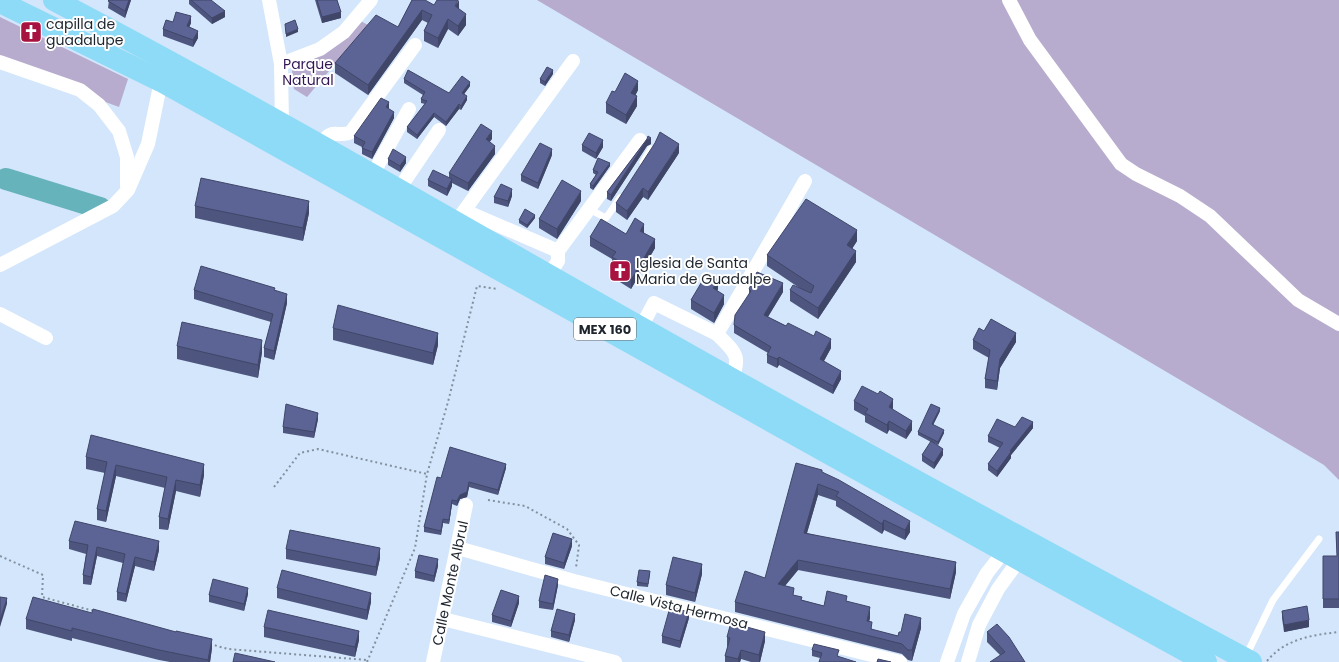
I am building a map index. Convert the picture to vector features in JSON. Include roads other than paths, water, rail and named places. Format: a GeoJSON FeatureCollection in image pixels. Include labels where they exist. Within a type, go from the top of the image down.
{"type":"FeatureCollection","features":[{"type":"Feature","properties":{"kind":"main road","name":"MEX 160"},"geometry":{"type":"LineString","coordinates":[[54,0],[147,49],[282,125],[315,155],[373,174],[398,189],[461,217],[549,275],[636,336],[732,379],[1017,547],[1206,662]]}},
{"type":"Feature","properties":{"kind":"main road","name":"MEX 160"},"geometry":{"type":"LineString","coordinates":[[0,2],[315,155],[636,336],[1017,547],[1247,661]]}},
{"type":"Feature","properties":{"kind":"street"},"geometry":{"type":"LineString","coordinates":[[269,0],[281,64],[282,125]]}},
{"type":"Feature","properties":{"kind":"street"},"geometry":{"type":"LineString","coordinates":[[281,64],[320,49],[344,32],[371,0]]}},
{"type":"Feature","properties":{"kind":"street"},"geometry":{"type":"LineString","coordinates":[[1008,0],[1030,40],[1121,164],[1136,174],[1180,196],[1210,216],[1298,300],[1339,324]]}},
{"type":"Feature","properties":{"kind":"street"},"geometry":{"type":"LineString","coordinates":[[315,155],[327,137],[332,134],[345,135],[351,132],[415,45]]}},
{"type":"Feature","properties":{"kind":"street"},"geometry":{"type":"LineString","coordinates":[[558,251],[461,217],[574,61]]}},
{"type":"Feature","properties":{"kind":"street"},"geometry":{"type":"LineString","coordinates":[[0,62],[80,90],[99,105],[118,131],[127,157],[128,190]]}},
{"type":"Feature","properties":{"kind":"street"},"geometry":{"type":"LineString","coordinates":[[0,264],[113,206],[128,190],[148,144],[161,81]]}},
{"type":"Feature","properties":{"kind":"street"},"geometry":{"type":"LineString","coordinates":[[373,174],[410,109]]}},
{"type":"Feature","properties":{"kind":"street"},"geometry":{"type":"LineString","coordinates":[[398,189],[440,130]]}},
{"type":"Feature","properties":{"kind":"street"},"geometry":{"type":"LineString","coordinates":[[549,275],[558,261],[558,251],[640,140]]}},
{"type":"Feature","properties":{"kind":"street"},"geometry":{"type":"LineString","coordinates":[[717,334],[805,181]]}},
{"type":"Feature","properties":{"kind":"street"},"geometry":{"type":"LineString","coordinates":[[636,336],[654,303],[717,334],[735,353],[737,367],[732,379]]}},
{"type":"Feature","properties":{"kind":"street"},"geometry":{"type":"LineString","coordinates":[[0,314],[46,338]]}},
{"type":"Feature","properties":{"kind":"street","name":"Calle Monte Albrul"},"geometry":{"type":"LineString","coordinates":[[433,662],[466,505]]}},
{"type":"Feature","properties":{"kind":"street"},"geometry":{"type":"LineString","coordinates":[[947,662],[964,614],[987,574],[1017,547]]}},
{"type":"Feature","properties":{"kind":"street"},"geometry":{"type":"LineString","coordinates":[[968,662],[979,625],[998,589],[1017,547]]}},
{"type":"Feature","properties":{"kind":"street","name":"Calle Vista Hermosa"},"geometry":{"type":"LineString","coordinates":[[458,548],[574,581],[900,662]]}},
{"type":"Feature","properties":{"kind":"street"},"geometry":{"type":"LineString","coordinates":[[443,619],[614,662]]}},
{"type":"Feature","properties":{"kind":"lane"},"geometry":{"type":"LineString","coordinates":[[638,169],[651,149]]}},
{"type":"Feature","properties":{"kind":"lane"},"geometry":{"type":"LineString","coordinates":[[589,209],[606,218],[626,188]]}},
{"type":"Feature","properties":{"kind":"lane"},"geometry":{"type":"LineString","coordinates":[[1247,661],[1274,600],[1319,539]]}},
{"type":"Feature","properties":{"kind":"waterway"},"geometry":{"type":"LineString","coordinates":[[6,179],[100,208]]}},
{"type":"Feature","properties":{"kind":"place","name":"capilla de guadalupe"},"geometry":{"type":"Point","coordinates":[31,32]}},
{"type":"Feature","properties":{"kind":"place","name":"Iglesia de Santa Maria de Guadalpe"},"geometry":{"type":"Point","coordinates":[620,271]}},
{"type":"Feature","properties":{"kind":"park label","name":"Parque Natural"},"geometry":{"type":"Point","coordinates":[308,72]}}]}
